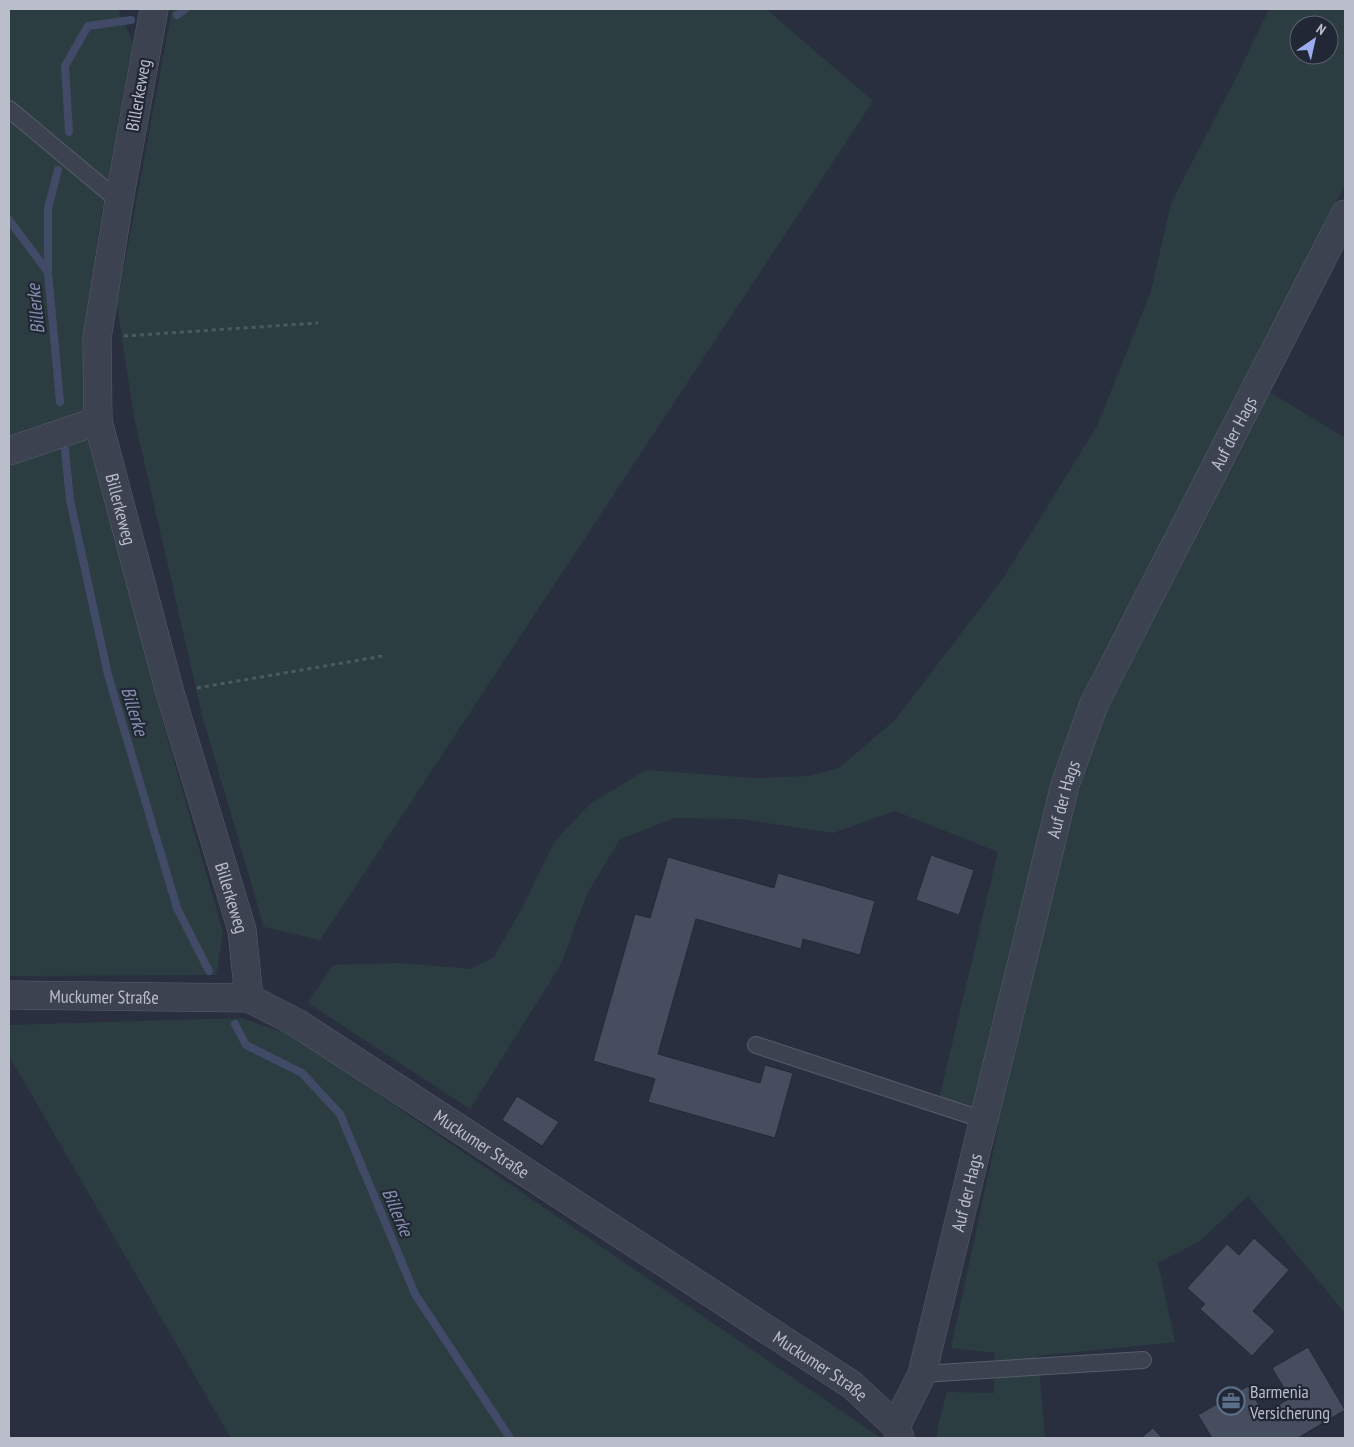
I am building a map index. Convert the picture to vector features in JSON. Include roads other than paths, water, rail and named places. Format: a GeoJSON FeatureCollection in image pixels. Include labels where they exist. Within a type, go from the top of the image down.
{"type":"FeatureCollection","features":[{"type":"Feature","properties":{"kind":"street","name":"Billerkeweg"},"geometry":{"type":"LineString","coordinates":[[154,9],[96,338],[98,421],[170,693],[242,930],[249,998]]}},
{"type":"Feature","properties":{"kind":"street","name":"Auf der Hags"},"geometry":{"type":"LineString","coordinates":[[898,1432],[922,1374],[1065,785],[1094,704],[1345,214]]}},
{"type":"Feature","properties":{"kind":"street"},"geometry":{"type":"LineString","coordinates":[[9,451],[98,421]]}},
{"type":"Feature","properties":{"kind":"street","name":"Muckumer Straße"},"geometry":{"type":"LineString","coordinates":[[9,995],[249,998],[297,1023],[852,1385],[898,1432]]}},
{"type":"Feature","properties":{"kind":"lane"},"geometry":{"type":"LineString","coordinates":[[9,108],[119,201]]}},
{"type":"Feature","properties":{"kind":"lane"},"geometry":{"type":"LineString","coordinates":[[756,1045],[984,1120]]}},
{"type":"Feature","properties":{"kind":"lane"},"geometry":{"type":"LineString","coordinates":[[922,1374],[1143,1360]]}},
{"type":"Feature","properties":{"kind":"waterway","name":"Billerke"},"geometry":{"type":"LineString","coordinates":[[177,15],[185,9]]}},
{"type":"Feature","properties":{"kind":"waterway","name":"Billerke"},"geometry":{"type":"LineString","coordinates":[[69,132],[65,66],[88,26],[131,20]]}},
{"type":"Feature","properties":{"kind":"waterway","name":"Billerke"},"geometry":{"type":"LineString","coordinates":[[48,272],[48,208],[58,170]]}},
{"type":"Feature","properties":{"kind":"waterway","name":"Billerke"},"geometry":{"type":"LineString","coordinates":[[9,220],[48,272],[60,402]]}},
{"type":"Feature","properties":{"kind":"waterway","name":"Billerke"},"geometry":{"type":"LineString","coordinates":[[65,450],[70,500],[108,675],[177,908],[209,971]]}},
{"type":"Feature","properties":{"kind":"waterway","name":"Billerke"},"geometry":{"type":"LineString","coordinates":[[235,1024],[246,1045],[302,1073],[340,1114],[415,1294],[510,1438]]}},
{"type":"Feature","properties":{"kind":"place","name":"Barmenia Versicherung"},"geometry":{"type":"Point","coordinates":[1231,1401]}}]}
